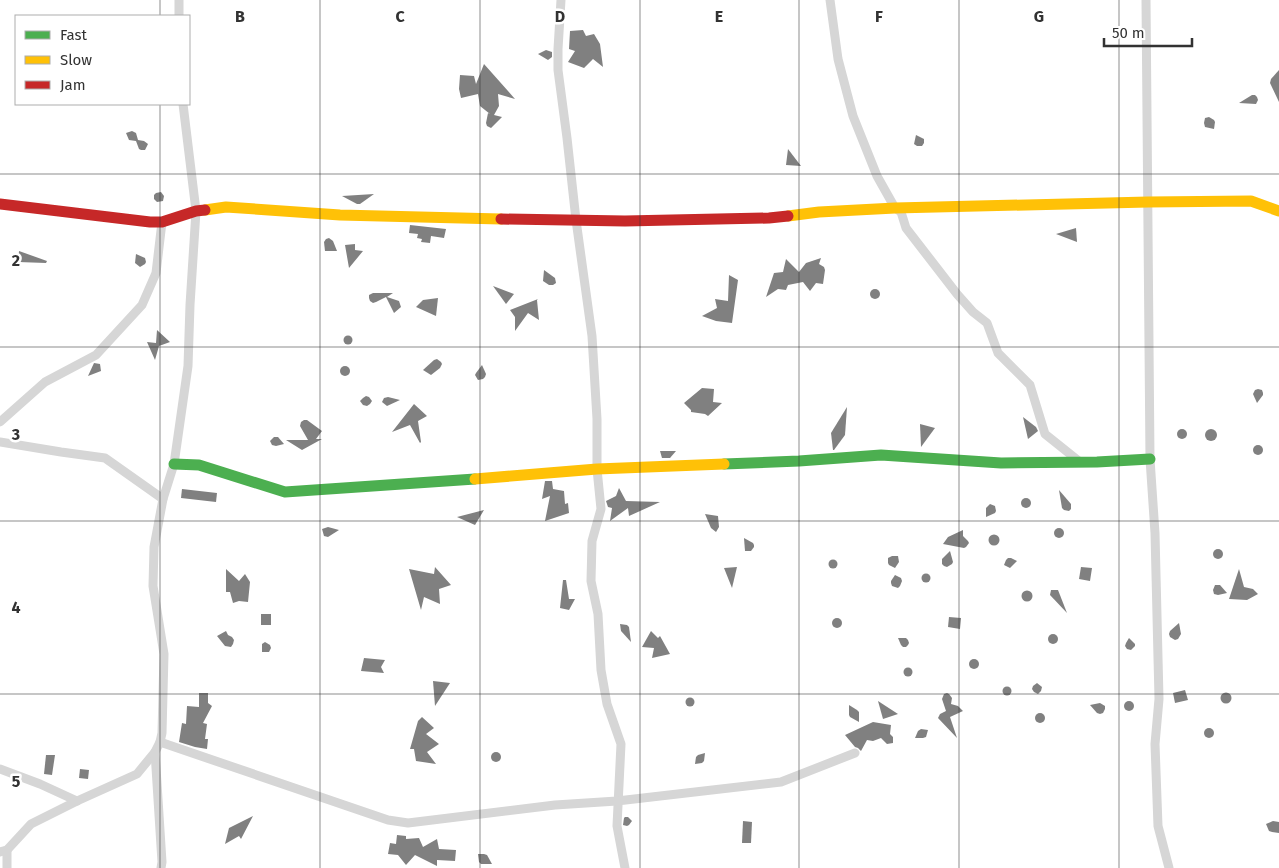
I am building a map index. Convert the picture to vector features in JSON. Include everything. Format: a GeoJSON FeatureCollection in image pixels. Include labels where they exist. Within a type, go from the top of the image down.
{"type":"FeatureCollection","features":[{"type":"Feature","properties":{"kind":"street"},"geometry":{"type":"LineString","coordinates":[[179,0],[179,15]]}},
{"type":"Feature","properties":{"kind":"street"},"geometry":{"type":"LineString","coordinates":[[561,0],[558,62],[576,220],[592,336],[597,419],[597,469],[601,509],[592,541],[591,581],[598,614],[601,670],[607,704],[621,744],[617,826],[625,868]]}},
{"type":"Feature","properties":{"kind":"street"},"geometry":{"type":"LineString","coordinates":[[830,0],[838,59],[853,116],[877,176],[895,208],[901,212],[906,228],[957,294],[973,312],[987,323],[998,353],[1030,385],[1045,434],[1080,462]]}},
{"type":"Feature","properties":{"kind":"street"},"geometry":{"type":"LineString","coordinates":[[1146,0],[1150,459],[1156,543],[1159,699],[1155,744],[1158,826],[1169,868]]}},
{"type":"Feature","properties":{"kind":"street"},"geometry":{"type":"LineString","coordinates":[[7,868],[4,851],[31,824],[137,774],[155,752],[160,742],[163,720],[164,654],[153,586],[154,547],[163,499],[174,464],[188,366],[196,211],[183,105]]}},
{"type":"Feature","properties":{"kind":"street"},"geometry":{"type":"LineString","coordinates":[[0,204],[162,222],[196,211],[226,207],[340,215],[625,221],[769,218],[819,212],[895,208],[1148,202],[1252,201],[1279,211]]}},
{"type":"Feature","properties":{"kind":"street"},"geometry":{"type":"LineString","coordinates":[[0,422],[45,382],[96,356],[142,305],[156,273],[162,222]]}},
{"type":"Feature","properties":{"kind":"street"},"geometry":{"type":"LineString","coordinates":[[0,442],[104,458],[163,499]]}},
{"type":"Feature","properties":{"kind":"street"},"geometry":{"type":"LineString","coordinates":[[174,464],[199,465],[285,492],[597,469],[799,461],[881,455],[1001,462],[1080,462],[1150,459]]}},
{"type":"Feature","properties":{"kind":"street"},"geometry":{"type":"LineString","coordinates":[[160,742],[388,820],[408,823],[565,804],[617,801],[781,782],[855,753]]}},
{"type":"Feature","properties":{"kind":"street"},"geometry":{"type":"LineString","coordinates":[[155,752],[161,868]]}},
{"type":"Feature","properties":{"kind":"street"},"geometry":{"type":"LineString","coordinates":[[0,769],[77,801]]}},
{"type":"Feature","properties":{"kind":"building"},"geometry":{"type":"Polygon","coordinates":[[[583,30],[586,36],[594,34],[600,44],[603,67],[593,59],[584,68],[568,62],[575,51],[569,49],[570,31],[583,30]]]}},
{"type":"Feature","properties":{"kind":"building"},"geometry":{"type":"Polygon","coordinates":[[[546,50],[552,52],[552,57],[548,60],[538,54],[546,50]]]}},
{"type":"Feature","properties":{"kind":"building"},"geometry":{"type":"Polygon","coordinates":[[[484,64],[515,99],[498,94],[499,106],[494,115],[502,117],[491,128],[486,123],[488,113],[490,114],[480,106],[478,94],[461,98],[459,89],[460,75],[474,76],[476,84],[484,64]]]}},
{"type":"Feature","properties":{"kind":"building"},"geometry":{"type":"Polygon","coordinates":[[[1279,70],[1279,102],[1270,83],[1279,70]]]}},
{"type":"Feature","properties":{"kind":"building"},"geometry":{"type":"Polygon","coordinates":[[[1252,95],[1257,97],[1256,104],[1239,103],[1252,95]]]}},
{"type":"Feature","properties":{"kind":"building"},"geometry":{"type":"Polygon","coordinates":[[[1209,117],[1215,122],[1214,129],[1205,127],[1205,118],[1209,117]]]}},
{"type":"Feature","properties":{"kind":"building"},"geometry":{"type":"Polygon","coordinates":[[[132,131],[136,133],[138,140],[148,144],[145,150],[139,149],[136,141],[129,140],[126,133],[132,131]]]}},
{"type":"Feature","properties":{"kind":"building"},"geometry":{"type":"Polygon","coordinates":[[[916,135],[924,139],[922,146],[914,144],[916,135]]]}},
{"type":"Feature","properties":{"kind":"building"},"geometry":{"type":"Polygon","coordinates":[[[788,149],[801,166],[786,165],[788,149]]]}},
{"type":"Feature","properties":{"kind":"building"},"geometry":{"type":"Polygon","coordinates":[[[161,192],[164,196],[163,201],[157,202],[154,199],[154,195],[161,192]]]}},
{"type":"Feature","properties":{"kind":"building"},"geometry":{"type":"Polygon","coordinates":[[[374,194],[360,204],[342,196],[374,194]]]}},
{"type":"Feature","properties":{"kind":"building"},"geometry":{"type":"Polygon","coordinates":[[[410,225],[446,229],[444,238],[431,236],[430,243],[421,242],[422,239],[417,238],[418,234],[409,233],[410,225]]]}},
{"type":"Feature","properties":{"kind":"building"},"geometry":{"type":"Polygon","coordinates":[[[1076,228],[1077,242],[1056,234],[1076,228]]]}},
{"type":"Feature","properties":{"kind":"building"},"geometry":{"type":"Polygon","coordinates":[[[329,238],[333,241],[337,251],[325,251],[324,242],[329,238]]]}},
{"type":"Feature","properties":{"kind":"building"},"geometry":{"type":"Polygon","coordinates":[[[355,244],[355,250],[363,251],[349,268],[345,245],[355,244]]]}},
{"type":"Feature","properties":{"kind":"building"},"geometry":{"type":"Polygon","coordinates":[[[19,251],[47,261],[46,263],[18,262],[19,251]]]}},
{"type":"Feature","properties":{"kind":"building"},"geometry":{"type":"Polygon","coordinates":[[[136,254],[145,258],[145,264],[140,267],[135,263],[136,254]]]}},
{"type":"Feature","properties":{"kind":"building"},"geometry":{"type":"Polygon","coordinates":[[[821,258],[819,264],[825,270],[823,284],[816,283],[810,291],[803,282],[788,285],[786,290],[778,289],[766,297],[774,273],[783,272],[786,259],[799,272],[806,263],[821,258]]]}},
{"type":"Feature","properties":{"kind":"building"},"geometry":{"type":"Polygon","coordinates":[[[544,270],[555,278],[556,283],[549,285],[543,281],[544,270]]]}},
{"type":"Feature","properties":{"kind":"building"},"geometry":{"type":"Polygon","coordinates":[[[729,275],[738,280],[732,323],[716,321],[702,316],[717,308],[715,299],[728,301],[729,275]]]}},
{"type":"Feature","properties":{"kind":"building"},"geometry":{"type":"Polygon","coordinates":[[[493,286],[514,294],[506,304],[493,286]]]}},
{"type":"Feature","properties":{"kind":"building"},"geometry":{"type":"Polygon","coordinates":[[[875,289],[880,294],[875,299],[870,294],[875,289]]]}},
{"type":"Feature","properties":{"kind":"building"},"geometry":{"type":"Polygon","coordinates":[[[373,293],[393,293],[387,297],[399,301],[401,307],[394,313],[386,297],[373,303],[370,301],[369,295],[373,293]]]}},
{"type":"Feature","properties":{"kind":"building"},"geometry":{"type":"Polygon","coordinates":[[[438,298],[436,316],[416,307],[423,300],[438,298]]]}},
{"type":"Feature","properties":{"kind":"building"},"geometry":{"type":"Polygon","coordinates":[[[538,299],[539,320],[528,313],[515,331],[515,317],[510,310],[538,299]]]}},
{"type":"Feature","properties":{"kind":"building"},"geometry":{"type":"Polygon","coordinates":[[[157,330],[170,342],[159,346],[155,360],[147,342],[156,343],[157,330]]]}},
{"type":"Feature","properties":{"kind":"building"},"geometry":{"type":"Polygon","coordinates":[[[348,335],[353,340],[348,345],[343,340],[348,335]]]}},
{"type":"Feature","properties":{"kind":"building"},"geometry":{"type":"Polygon","coordinates":[[[437,359],[442,364],[431,375],[423,370],[437,359]]]}},
{"type":"Feature","properties":{"kind":"building"},"geometry":{"type":"Polygon","coordinates":[[[94,363],[100,364],[101,371],[88,376],[94,363]]]}},
{"type":"Feature","properties":{"kind":"building"},"geometry":{"type":"Polygon","coordinates":[[[482,365],[486,374],[483,379],[478,380],[475,375],[482,365]]]}},
{"type":"Feature","properties":{"kind":"building"},"geometry":{"type":"Polygon","coordinates":[[[343,366],[347,366],[350,371],[347,376],[343,376],[340,373],[340,369],[343,366]]]}},
{"type":"Feature","properties":{"kind":"building"},"geometry":{"type":"Polygon","coordinates":[[[702,388],[714,389],[713,402],[722,403],[708,416],[691,412],[684,403],[702,388]]]}},
{"type":"Feature","properties":{"kind":"building"},"geometry":{"type":"Polygon","coordinates":[[[1258,389],[1262,390],[1263,395],[1257,403],[1253,394],[1258,389]]]}},
{"type":"Feature","properties":{"kind":"building"},"geometry":{"type":"Polygon","coordinates":[[[366,396],[372,401],[367,406],[363,405],[360,401],[366,396]]]}},
{"type":"Feature","properties":{"kind":"building"},"geometry":{"type":"Polygon","coordinates":[[[384,398],[400,400],[387,406],[382,402],[384,398]]]}},
{"type":"Feature","properties":{"kind":"building"},"geometry":{"type":"Polygon","coordinates":[[[414,404],[427,416],[418,421],[420,443],[410,425],[392,432],[414,404]]]}},
{"type":"Feature","properties":{"kind":"building"},"geometry":{"type":"Polygon","coordinates":[[[847,407],[845,435],[833,450],[831,433],[847,407]]]}},
{"type":"Feature","properties":{"kind":"building"},"geometry":{"type":"Polygon","coordinates":[[[1023,417],[1036,427],[1038,431],[1028,439],[1023,417]]]}},
{"type":"Feature","properties":{"kind":"building"},"geometry":{"type":"Polygon","coordinates":[[[304,420],[307,420],[322,431],[316,439],[322,439],[302,450],[286,440],[308,440],[300,426],[304,420]]]}},
{"type":"Feature","properties":{"kind":"building"},"geometry":{"type":"Polygon","coordinates":[[[920,424],[935,428],[921,447],[920,424]]]}},
{"type":"Feature","properties":{"kind":"building"},"geometry":{"type":"Polygon","coordinates":[[[1182,429],[1187,434],[1182,439],[1177,434],[1182,429]]]}},
{"type":"Feature","properties":{"kind":"building"},"geometry":{"type":"Polygon","coordinates":[[[1211,429],[1217,435],[1211,441],[1205,435],[1211,429]]]}},
{"type":"Feature","properties":{"kind":"building"},"geometry":{"type":"Polygon","coordinates":[[[274,437],[278,437],[284,444],[272,445],[270,441],[274,437]]]}},
{"type":"Feature","properties":{"kind":"building"},"geometry":{"type":"Polygon","coordinates":[[[1256,445],[1260,445],[1263,450],[1262,454],[1256,455],[1253,452],[1253,448],[1256,445]]]}},
{"type":"Feature","properties":{"kind":"building"},"geometry":{"type":"Polygon","coordinates":[[[660,451],[676,451],[670,458],[662,458],[660,451]]]}},
{"type":"Feature","properties":{"kind":"building"},"geometry":{"type":"Polygon","coordinates":[[[545,481],[552,481],[553,489],[564,491],[565,504],[568,503],[569,513],[545,521],[550,496],[542,499],[545,481]]]}},
{"type":"Feature","properties":{"kind":"building"},"geometry":{"type":"Polygon","coordinates":[[[619,488],[626,501],[660,502],[629,516],[628,508],[610,521],[612,508],[608,507],[606,501],[616,496],[619,488]]]}},
{"type":"Feature","properties":{"kind":"building"},"geometry":{"type":"Polygon","coordinates":[[[182,489],[217,493],[216,502],[181,498],[182,489]]]}},
{"type":"Feature","properties":{"kind":"building"},"geometry":{"type":"Polygon","coordinates":[[[1059,490],[1071,504],[1069,511],[1062,508],[1059,490]]]}},
{"type":"Feature","properties":{"kind":"building"},"geometry":{"type":"Polygon","coordinates":[[[1024,498],[1028,498],[1031,503],[1030,507],[1024,508],[1021,505],[1021,501],[1024,498]]]}},
{"type":"Feature","properties":{"kind":"building"},"geometry":{"type":"Polygon","coordinates":[[[990,504],[995,506],[996,511],[986,517],[986,508],[990,504]]]}},
{"type":"Feature","properties":{"kind":"building"},"geometry":{"type":"Polygon","coordinates":[[[484,510],[475,525],[457,517],[484,510]]]}},
{"type":"Feature","properties":{"kind":"building"},"geometry":{"type":"Polygon","coordinates":[[[705,514],[718,516],[719,527],[716,532],[711,528],[705,514]]]}},
{"type":"Feature","properties":{"kind":"building"},"geometry":{"type":"Polygon","coordinates":[[[328,527],[339,530],[328,537],[324,536],[322,529],[328,527]]]}},
{"type":"Feature","properties":{"kind":"building"},"geometry":{"type":"Polygon","coordinates":[[[1059,528],[1064,533],[1059,538],[1054,533],[1059,528]]]}},
{"type":"Feature","properties":{"kind":"building"},"geometry":{"type":"Polygon","coordinates":[[[963,530],[963,536],[969,543],[966,547],[943,544],[948,537],[963,530]]]}},
{"type":"Feature","properties":{"kind":"building"},"geometry":{"type":"Polygon","coordinates":[[[992,535],[996,535],[999,540],[998,544],[992,545],[989,542],[989,538],[992,535]]]}},
{"type":"Feature","properties":{"kind":"building"},"geometry":{"type":"Polygon","coordinates":[[[744,538],[753,543],[754,547],[751,551],[745,551],[744,538]]]}},
{"type":"Feature","properties":{"kind":"building"},"geometry":{"type":"Polygon","coordinates":[[[1218,549],[1223,554],[1218,559],[1213,554],[1218,549]]]}},
{"type":"Feature","properties":{"kind":"building"},"geometry":{"type":"Polygon","coordinates":[[[950,551],[953,562],[947,567],[942,564],[942,559],[950,551]]]}},
{"type":"Feature","properties":{"kind":"building"},"geometry":{"type":"Polygon","coordinates":[[[898,556],[899,562],[895,568],[888,563],[888,558],[898,556]]]}},
{"type":"Feature","properties":{"kind":"building"},"geometry":{"type":"Polygon","coordinates":[[[1008,558],[1017,561],[1010,568],[1004,565],[1008,558]]]}},
{"type":"Feature","properties":{"kind":"building"},"geometry":{"type":"Polygon","coordinates":[[[833,559],[838,564],[833,569],[828,564],[833,559]]]}},
{"type":"Feature","properties":{"kind":"building"},"geometry":{"type":"Polygon","coordinates":[[[435,567],[451,585],[439,589],[440,604],[424,597],[421,610],[409,569],[434,574],[435,567]]]}},
{"type":"Feature","properties":{"kind":"building"},"geometry":{"type":"Polygon","coordinates":[[[737,567],[732,588],[724,568],[737,567]]]}},
{"type":"Feature","properties":{"kind":"building"},"geometry":{"type":"Polygon","coordinates":[[[1081,567],[1092,568],[1090,581],[1079,579],[1081,567]]]}},
{"type":"Feature","properties":{"kind":"building"},"geometry":{"type":"Polygon","coordinates":[[[226,569],[239,581],[245,574],[250,582],[248,602],[239,601],[233,603],[230,592],[226,592],[226,569]]]}},
{"type":"Feature","properties":{"kind":"building"},"geometry":{"type":"Polygon","coordinates":[[[1239,569],[1244,587],[1253,589],[1258,594],[1247,600],[1229,599],[1239,569]]]}},
{"type":"Feature","properties":{"kind":"building"},"geometry":{"type":"Polygon","coordinates":[[[926,573],[931,578],[926,583],[921,578],[926,573]]]}},
{"type":"Feature","properties":{"kind":"building"},"geometry":{"type":"Polygon","coordinates":[[[895,575],[901,578],[902,581],[898,588],[892,586],[891,583],[895,575]]]}},
{"type":"Feature","properties":{"kind":"building"},"geometry":{"type":"Polygon","coordinates":[[[563,580],[566,580],[569,599],[575,599],[569,610],[560,608],[563,580]]]}},
{"type":"Feature","properties":{"kind":"building"},"geometry":{"type":"Polygon","coordinates":[[[1215,585],[1220,585],[1227,593],[1214,594],[1215,585]]]}},
{"type":"Feature","properties":{"kind":"building"},"geometry":{"type":"Polygon","coordinates":[[[1027,590],[1033,596],[1027,602],[1021,596],[1027,590]]]}},
{"type":"Feature","properties":{"kind":"building"},"geometry":{"type":"Polygon","coordinates":[[[1051,590],[1058,590],[1067,613],[1050,595],[1051,590]]]}},
{"type":"Feature","properties":{"kind":"building"},"geometry":{"type":"Polygon","coordinates":[[[261,614],[271,614],[271,625],[261,625],[261,614]]]}},
{"type":"Feature","properties":{"kind":"building"},"geometry":{"type":"Polygon","coordinates":[[[949,617],[961,618],[960,629],[948,627],[949,617]]]}},
{"type":"Feature","properties":{"kind":"building"},"geometry":{"type":"Polygon","coordinates":[[[837,618],[842,623],[837,628],[832,623],[837,618]]]}},
{"type":"Feature","properties":{"kind":"building"},"geometry":{"type":"Polygon","coordinates":[[[1179,623],[1181,634],[1175,640],[1169,634],[1179,623]]]}},
{"type":"Feature","properties":{"kind":"building"},"geometry":{"type":"Polygon","coordinates":[[[620,624],[629,627],[631,642],[621,631],[620,624]]]}},
{"type":"Feature","properties":{"kind":"building"},"geometry":{"type":"Polygon","coordinates":[[[226,631],[234,640],[231,647],[225,646],[217,636],[226,631]]]}},
{"type":"Feature","properties":{"kind":"building"},"geometry":{"type":"Polygon","coordinates":[[[651,631],[658,638],[660,636],[670,654],[652,658],[654,648],[642,647],[651,631]]]}},
{"type":"Feature","properties":{"kind":"building"},"geometry":{"type":"Polygon","coordinates":[[[1051,634],[1055,634],[1058,639],[1057,643],[1051,644],[1048,641],[1048,637],[1051,634]]]}},
{"type":"Feature","properties":{"kind":"building"},"geometry":{"type":"Polygon","coordinates":[[[898,638],[906,638],[909,643],[908,645],[903,647],[898,638]]]}},
{"type":"Feature","properties":{"kind":"building"},"geometry":{"type":"Polygon","coordinates":[[[1129,638],[1135,644],[1131,650],[1125,646],[1129,638]]]}},
{"type":"Feature","properties":{"kind":"building"},"geometry":{"type":"Polygon","coordinates":[[[265,642],[270,645],[269,652],[262,652],[262,644],[265,642]]]}},
{"type":"Feature","properties":{"kind":"building"},"geometry":{"type":"Polygon","coordinates":[[[364,658],[385,660],[381,667],[384,673],[361,671],[364,658]]]}},
{"type":"Feature","properties":{"kind":"building"},"geometry":{"type":"Polygon","coordinates":[[[972,659],[976,659],[979,664],[978,668],[972,669],[969,666],[969,662],[972,659]]]}},
{"type":"Feature","properties":{"kind":"building"},"geometry":{"type":"Polygon","coordinates":[[[908,667],[913,672],[908,677],[903,672],[908,667]]]}},
{"type":"Feature","properties":{"kind":"building"},"geometry":{"type":"Polygon","coordinates":[[[433,681],[450,683],[435,706],[433,681]]]}},
{"type":"Feature","properties":{"kind":"building"},"geometry":{"type":"Polygon","coordinates":[[[1037,683],[1042,687],[1038,694],[1032,689],[1037,683]]]}},
{"type":"Feature","properties":{"kind":"building"},"geometry":{"type":"Polygon","coordinates":[[[1007,686],[1012,691],[1007,696],[1002,691],[1007,686]]]}},
{"type":"Feature","properties":{"kind":"building"},"geometry":{"type":"Polygon","coordinates":[[[1185,690],[1188,700],[1175,703],[1173,693],[1185,690]]]}},
{"type":"Feature","properties":{"kind":"building"},"geometry":{"type":"Polygon","coordinates":[[[1226,692],[1232,698],[1226,704],[1220,698],[1226,692]]]}},
{"type":"Feature","properties":{"kind":"building"},"geometry":{"type":"Polygon","coordinates":[[[199,693],[208,693],[208,703],[212,706],[203,723],[207,724],[205,739],[208,739],[207,749],[179,742],[182,723],[186,724],[187,706],[199,707],[199,693]]]}},
{"type":"Feature","properties":{"kind":"building"},"geometry":{"type":"Polygon","coordinates":[[[947,693],[952,698],[951,704],[958,706],[963,711],[950,717],[957,738],[938,718],[940,714],[946,711],[942,699],[944,694],[947,693]]]}},
{"type":"Feature","properties":{"kind":"building"},"geometry":{"type":"Polygon","coordinates":[[[690,697],[695,702],[690,707],[685,702],[690,697]]]}},
{"type":"Feature","properties":{"kind":"building"},"geometry":{"type":"Polygon","coordinates":[[[878,701],[898,714],[883,719],[878,701]]]}},
{"type":"Feature","properties":{"kind":"building"},"geometry":{"type":"Polygon","coordinates":[[[1127,701],[1131,701],[1134,706],[1133,710],[1127,711],[1124,708],[1124,704],[1127,701]]]}},
{"type":"Feature","properties":{"kind":"building"},"geometry":{"type":"Polygon","coordinates":[[[1100,703],[1105,706],[1105,709],[1100,714],[1090,705],[1100,703]]]}},
{"type":"Feature","properties":{"kind":"building"},"geometry":{"type":"Polygon","coordinates":[[[849,705],[859,712],[859,722],[850,717],[849,705]]]}},
{"type":"Feature","properties":{"kind":"building"},"geometry":{"type":"Polygon","coordinates":[[[1040,713],[1045,718],[1040,723],[1035,718],[1040,713]]]}},
{"type":"Feature","properties":{"kind":"building"},"geometry":{"type":"Polygon","coordinates":[[[422,717],[434,728],[426,734],[439,744],[427,752],[436,764],[416,761],[414,749],[410,749],[418,721],[422,717]]]}},
{"type":"Feature","properties":{"kind":"building"},"geometry":{"type":"Polygon","coordinates":[[[873,722],[891,725],[890,734],[893,737],[893,743],[887,744],[881,738],[873,741],[867,740],[861,751],[845,735],[873,722]]]}},
{"type":"Feature","properties":{"kind":"building"},"geometry":{"type":"Polygon","coordinates":[[[1207,728],[1211,728],[1214,733],[1213,737],[1207,738],[1204,735],[1204,731],[1207,728]]]}},
{"type":"Feature","properties":{"kind":"building"},"geometry":{"type":"Polygon","coordinates":[[[921,729],[928,730],[926,737],[915,738],[918,731],[921,729]]]}},
{"type":"Feature","properties":{"kind":"building"},"geometry":{"type":"Polygon","coordinates":[[[494,752],[498,752],[501,757],[500,761],[494,762],[491,759],[491,755],[494,752]]]}},
{"type":"Feature","properties":{"kind":"building"},"geometry":{"type":"Polygon","coordinates":[[[705,753],[704,761],[695,764],[696,757],[705,753]]]}},
{"type":"Feature","properties":{"kind":"building"},"geometry":{"type":"Polygon","coordinates":[[[46,755],[55,755],[52,775],[44,774],[46,755]]]}},
{"type":"Feature","properties":{"kind":"building"},"geometry":{"type":"Polygon","coordinates":[[[80,769],[89,770],[88,779],[79,778],[80,769]]]}},
{"type":"Feature","properties":{"kind":"building"},"geometry":{"type":"Polygon","coordinates":[[[253,816],[241,839],[239,836],[225,844],[229,828],[253,816]]]}},
{"type":"Feature","properties":{"kind":"building"},"geometry":{"type":"Polygon","coordinates":[[[625,817],[632,821],[627,826],[623,825],[625,817]]]}},
{"type":"Feature","properties":{"kind":"building"},"geometry":{"type":"Polygon","coordinates":[[[743,821],[752,822],[751,843],[742,843],[743,821]]]}},
{"type":"Feature","properties":{"kind":"building"},"geometry":{"type":"Polygon","coordinates":[[[1273,821],[1279,822],[1279,833],[1269,831],[1266,824],[1273,821]]]}},
{"type":"Feature","properties":{"kind":"building"},"geometry":{"type":"Polygon","coordinates":[[[397,835],[406,836],[406,839],[419,838],[423,847],[437,839],[439,849],[456,850],[455,861],[437,860],[437,866],[415,855],[406,865],[398,855],[388,854],[390,843],[396,844],[397,835]]]}},
{"type":"Feature","properties":{"kind":"building"},"geometry":{"type":"Polygon","coordinates":[[[478,854],[487,855],[492,864],[481,864],[478,854]]]}},
{"type":"Feature","properties":{"kind":"traffic: fast"},"geometry":{"type":"LineString","coordinates":[[724,464],[881,455],[1001,463],[1097,462],[1150,459]]}},
{"type":"Feature","properties":{"kind":"traffic: fast"},"geometry":{"type":"LineString","coordinates":[[174,464],[199,465],[285,492],[475,479]]}},
{"type":"Feature","properties":{"kind":"traffic: slow"},"geometry":{"type":"LineString","coordinates":[[788,216],[819,212],[895,208],[1148,202],[1251,201],[1279,211]]}},
{"type":"Feature","properties":{"kind":"traffic: slow"},"geometry":{"type":"LineString","coordinates":[[205,210],[226,207],[340,215],[501,219]]}},
{"type":"Feature","properties":{"kind":"traffic: slow"},"geometry":{"type":"LineString","coordinates":[[475,479],[597,469],[724,464]]}},
{"type":"Feature","properties":{"kind":"traffic: jam"},"geometry":{"type":"LineString","coordinates":[[0,204],[150,222],[162,222],[205,210]]}},
{"type":"Feature","properties":{"kind":"traffic: jam"},"geometry":{"type":"LineString","coordinates":[[501,219],[625,221],[788,216]]}}]}
